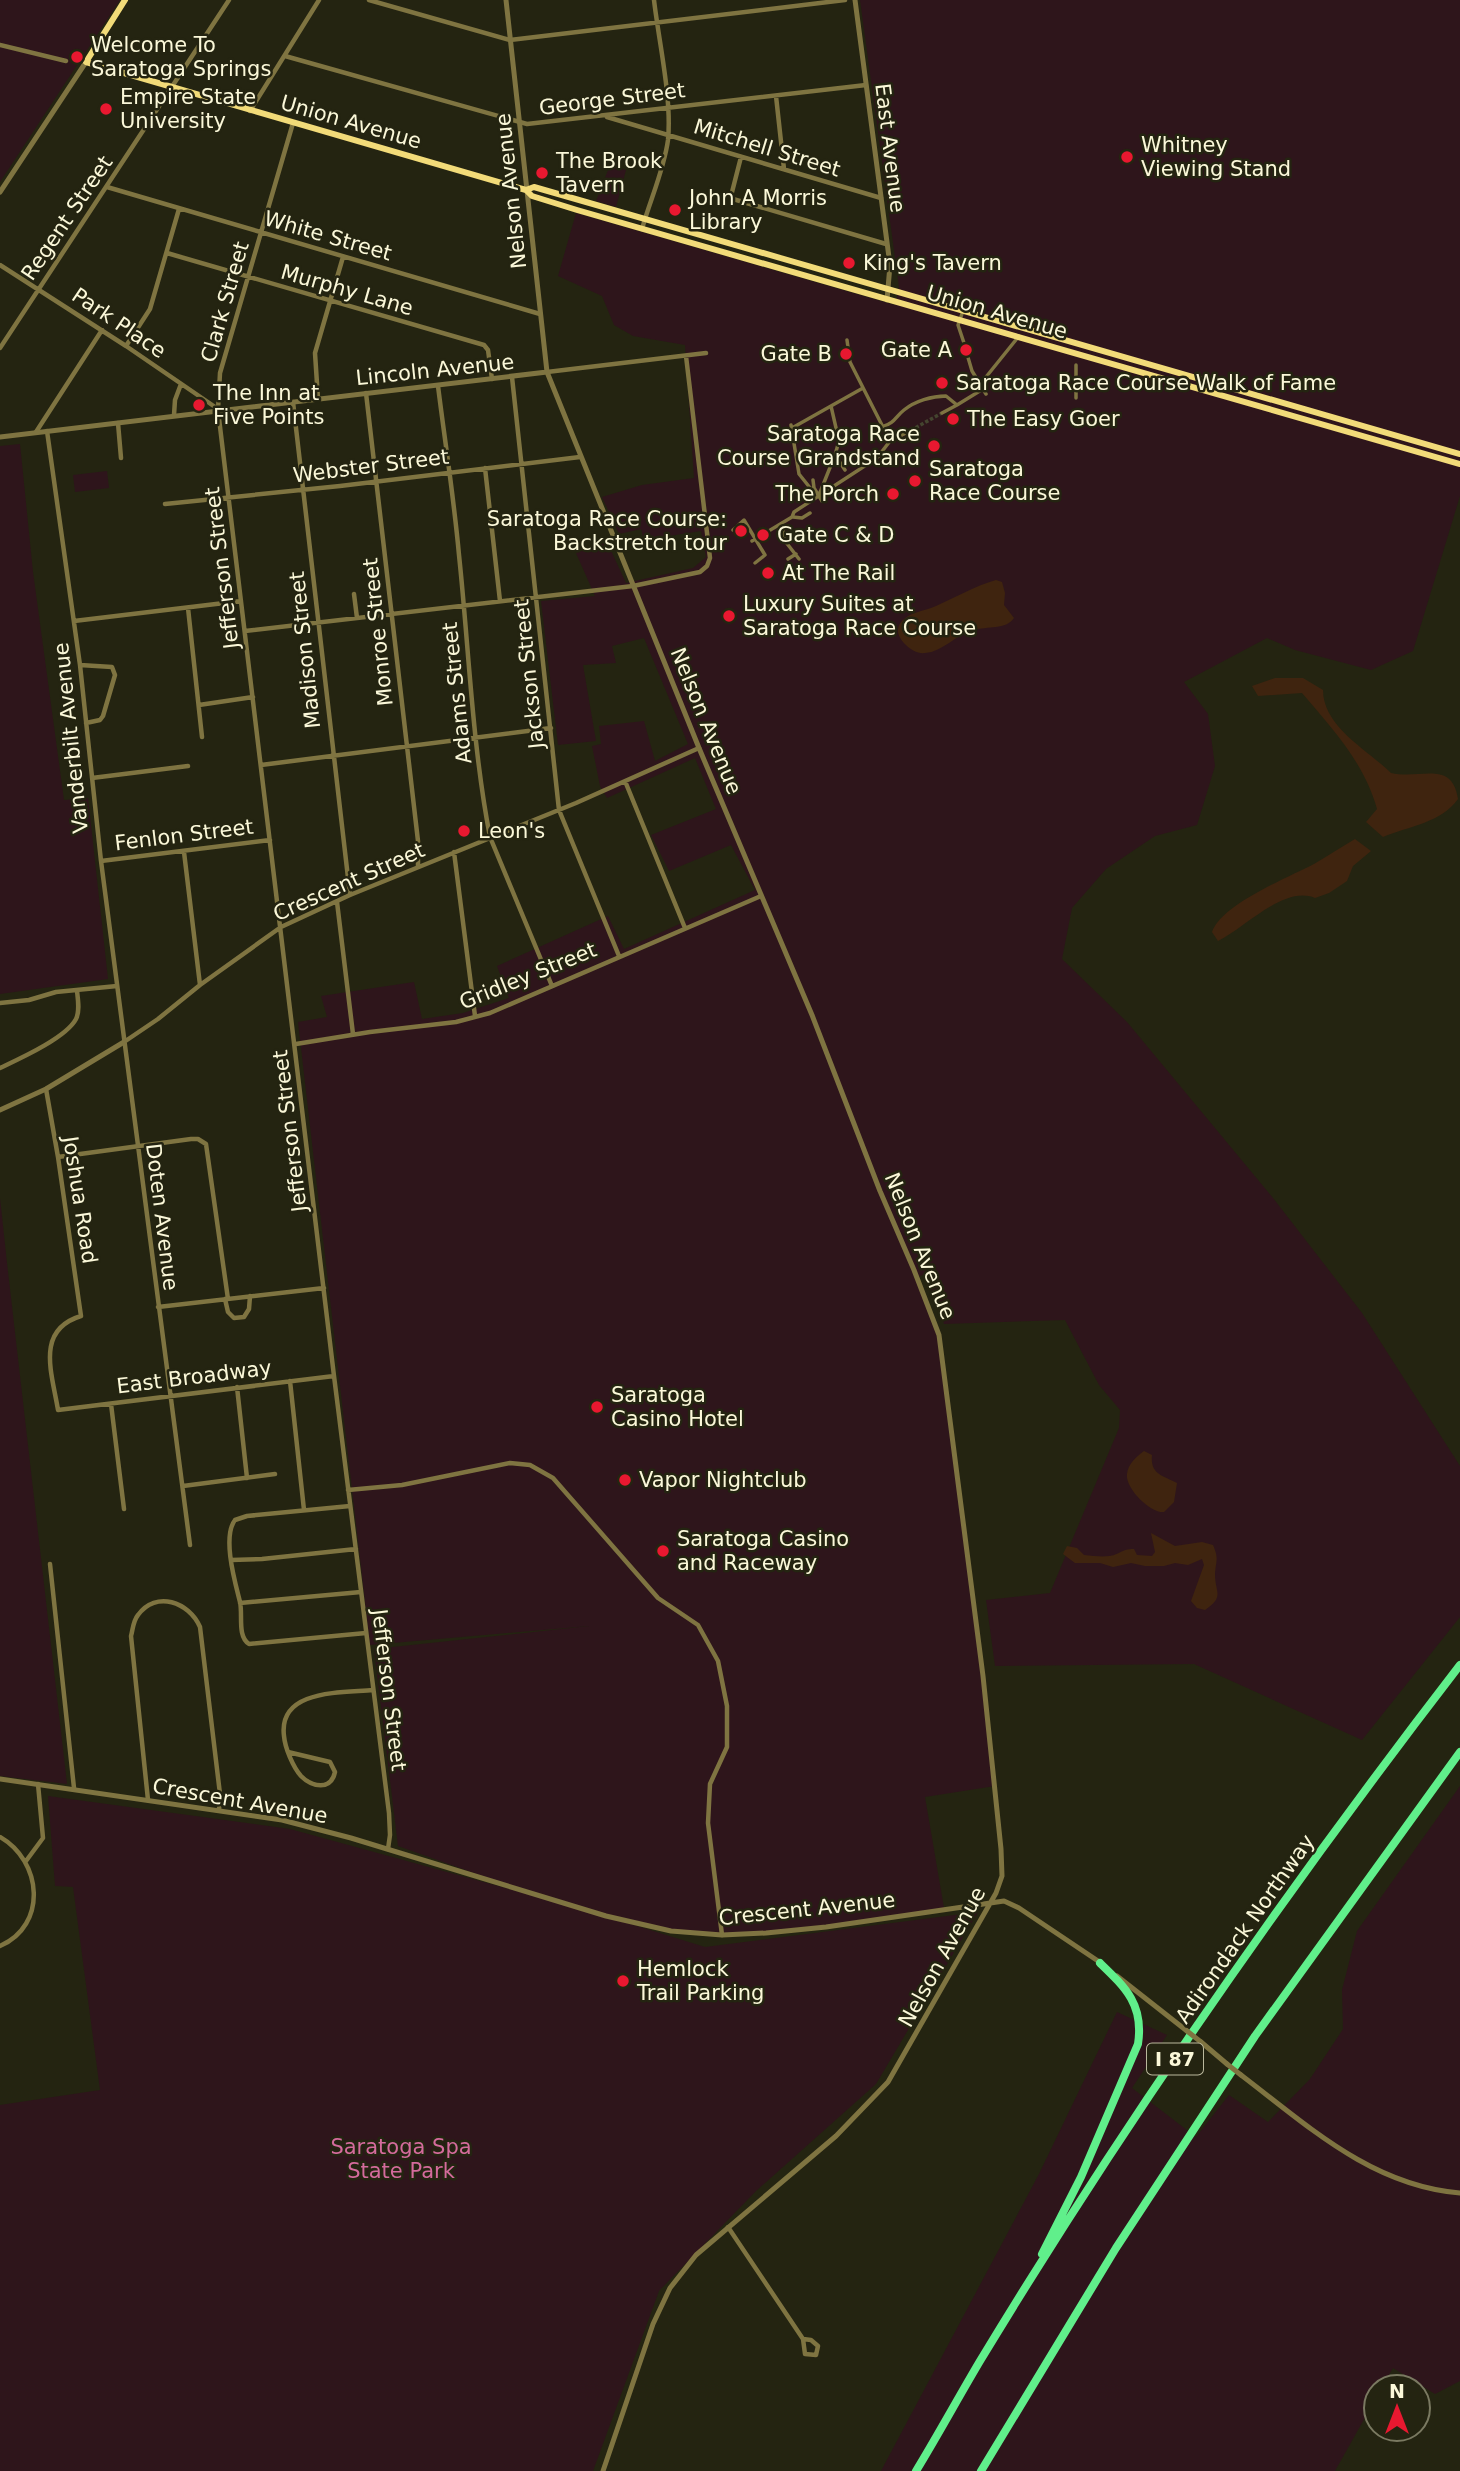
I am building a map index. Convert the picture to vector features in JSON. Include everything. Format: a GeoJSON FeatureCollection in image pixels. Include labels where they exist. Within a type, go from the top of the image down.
{"type":"FeatureCollection","features":[{"type":"Feature","properties":{"kind":"highway","name":"Adirondack Northway"},"geometry":{"type":"LineString","coordinates":[[916,2471],[1101,2170],[1220,1993],[1317,1855],[1460,1665]]}},
{"type":"Feature","properties":{"kind":"highway","name":"I 87"},"geometry":{"type":"LineString","coordinates":[[981,2471],[1116,2248],[1255,2036],[1460,1752]]}},
{"type":"Feature","properties":{"kind":"highway"},"geometry":{"type":"LineString","coordinates":[[1022,2295],[1081,2178],[1138,2044],[1140,2024],[1135,2005],[1120,1982],[1100,1963]]}},
{"type":"Feature","properties":{"kind":"main road"},"geometry":{"type":"LineString","coordinates":[[86,62],[125,0]]}},
{"type":"Feature","properties":{"kind":"main road","name":"Union Avenue"},"geometry":{"type":"LineString","coordinates":[[86,62],[526,190],[532,196],[642,229],[1460,464]]}},
{"type":"Feature","properties":{"kind":"main road","name":"Union Avenue"},"geometry":{"type":"LineString","coordinates":[[526,190],[534,187],[1460,454]]}},
{"type":"Feature","properties":{"kind":"street","name":"Regent Street"},"geometry":{"type":"LineString","coordinates":[[0,348],[229,0]]}},
{"type":"Feature","properties":{"kind":"street"},"geometry":{"type":"LineString","coordinates":[[250,111],[319,0]]}},
{"type":"Feature","properties":{"kind":"street"},"geometry":{"type":"LineString","coordinates":[[369,0],[510,40],[845,0]]}},
{"type":"Feature","properties":{"kind":"street","name":"Nelson Avenue"},"geometry":{"type":"LineString","coordinates":[[506,0],[547,372],[939,1335],[972,1589],[999,1827],[1002,1876],[996,1894],[888,2082],[841,2132],[686,2266],[662,2302],[653,2324],[603,2471]]}},
{"type":"Feature","properties":{"kind":"street"},"geometry":{"type":"LineString","coordinates":[[642,229],[668,135],[654,0]]}},
{"type":"Feature","properties":{"kind":"street","name":"East Avenue"},"geometry":{"type":"LineString","coordinates":[[855,0],[890,265],[887,300]]}},
{"type":"Feature","properties":{"kind":"street"},"geometry":{"type":"LineString","coordinates":[[0,45],[65,61]]}},
{"type":"Feature","properties":{"kind":"street","name":"George Street"},"geometry":{"type":"LineString","coordinates":[[285,56],[519,123],[535,124],[866,85]]}},
{"type":"Feature","properties":{"kind":"street"},"geometry":{"type":"LineString","coordinates":[[0,192],[86,62]]}},
{"type":"Feature","properties":{"kind":"street"},"geometry":{"type":"LineString","coordinates":[[776,96],[784,169]]}},
{"type":"Feature","properties":{"kind":"street","name":"Mitchell Street"},"geometry":{"type":"LineString","coordinates":[[604,116],[881,198]]}},
{"type":"Feature","properties":{"kind":"street","name":"Clark Street"},"geometry":{"type":"LineString","coordinates":[[218,410],[220,373],[250,278],[293,123]]}},
{"type":"Feature","properties":{"kind":"street"},"geometry":{"type":"LineString","coordinates":[[741,156],[731,196],[733,199],[886,244]]}},
{"type":"Feature","properties":{"kind":"street","name":"White Street"},"geometry":{"type":"LineString","coordinates":[[107,187],[540,314]]}},
{"type":"Feature","properties":{"kind":"street"},"geometry":{"type":"LineString","coordinates":[[126,345],[150,309],[178,209]]}},
{"type":"Feature","properties":{"kind":"street","name":"Murphy Lane"},"geometry":{"type":"LineString","coordinates":[[167,253],[484,345],[488,350],[492,379]]}},
{"type":"Feature","properties":{"kind":"street"},"geometry":{"type":"LineString","coordinates":[[318,399],[315,353],[343,257]]}},
{"type":"Feature","properties":{"kind":"street","name":"Park Place"},"geometry":{"type":"LineString","coordinates":[[0,265],[126,345],[218,410]]}},
{"type":"Feature","properties":{"kind":"street"},"geometry":{"type":"LineString","coordinates":[[963,311],[958,325],[965,346]]}},
{"type":"Feature","properties":{"kind":"street"},"geometry":{"type":"LineString","coordinates":[[36,432],[102,330]]}},
{"type":"Feature","properties":{"kind":"street"},"geometry":{"type":"LineString","coordinates":[[942,413],[983,389],[986,377],[1018,336]]}},
{"type":"Feature","properties":{"kind":"street"},"geometry":{"type":"LineString","coordinates":[[847,340],[850,362],[890,441]]}},
{"type":"Feature","properties":{"kind":"street","name":"Lincoln Avenue"},"geometry":{"type":"LineString","coordinates":[[0,436],[706,354]]}},
{"type":"Feature","properties":{"kind":"street"},"geometry":{"type":"LineString","coordinates":[[967,354],[972,371],[986,394]]}},
{"type":"Feature","properties":{"kind":"street"},"geometry":{"type":"LineString","coordinates":[[245,631],[633,586],[699,572],[709,563],[687,356]]}},
{"type":"Feature","properties":{"kind":"street"},"geometry":{"type":"LineString","coordinates":[[1076,365],[1076,398]]}},
{"type":"Feature","properties":{"kind":"street","name":"Jackson Street"},"geometry":{"type":"LineString","coordinates":[[512,377],[559,810],[619,956]]}},
{"type":"Feature","properties":{"kind":"street"},"geometry":{"type":"LineString","coordinates":[[174,415],[175,400],[181,384]]}},
{"type":"Feature","properties":{"kind":"street","name":"Adams Street"},"geometry":{"type":"LineString","coordinates":[[438,386],[464,605],[476,738],[490,837],[552,986]]}},
{"type":"Feature","properties":{"kind":"street"},"geometry":{"type":"LineString","coordinates":[[814,488],[811,489],[799,474],[791,427],[863,388]]}},
{"type":"Feature","properties":{"kind":"street","name":"Monroe Street"},"geometry":{"type":"LineString","coordinates":[[366,393],[418,841],[418,867]]}},
{"type":"Feature","properties":{"kind":"street"},"geometry":{"type":"LineString","coordinates":[[882,426],[895,422],[904,410],[932,396],[946,396],[957,405]]}},
{"type":"Feature","properties":{"kind":"street","name":"Madison Street"},"geometry":{"type":"LineString","coordinates":[[293,402],[351,895]]}},
{"type":"Feature","properties":{"kind":"street"},"geometry":{"type":"LineString","coordinates":[[820,499],[839,441],[831,406]]}},
{"type":"Feature","properties":{"kind":"street","name":"Jefferson Street"},"geometry":{"type":"LineString","coordinates":[[218,410],[390,1824],[388,1849]]}},
{"type":"Feature","properties":{"kind":"street"},"geometry":{"type":"LineString","coordinates":[[118,423],[121,458]]}},
{"type":"Feature","properties":{"kind":"street","name":"Vanderbilt Avenue"},"geometry":{"type":"LineString","coordinates":[[47,431],[80,665],[124,1042]]}},
{"type":"Feature","properties":{"kind":"street"},"geometry":{"type":"LineString","coordinates":[[754,540],[792,517],[794,512],[820,499],[877,458],[890,441],[906,433]]}},
{"type":"Feature","properties":{"kind":"street"},"geometry":{"type":"LineString","coordinates":[[835,455],[845,470]]}},
{"type":"Feature","properties":{"kind":"street","name":"Webster Street"},"geometry":{"type":"LineString","coordinates":[[165,505],[580,457]]}},
{"type":"Feature","properties":{"kind":"street"},"geometry":{"type":"LineString","coordinates":[[485,468],[499,601]]}},
{"type":"Feature","properties":{"kind":"street"},"geometry":{"type":"LineString","coordinates":[[813,480],[820,499]]}},
{"type":"Feature","properties":{"kind":"street"},"geometry":{"type":"LineString","coordinates":[[792,517],[802,518],[810,513]]}},
{"type":"Feature","properties":{"kind":"street"},"geometry":{"type":"LineString","coordinates":[[733,530],[744,520],[765,555],[755,563]]}},
{"type":"Feature","properties":{"kind":"street"},"geometry":{"type":"LineString","coordinates":[[782,523],[785,541],[799,559]]}},
{"type":"Feature","properties":{"kind":"street"},"geometry":{"type":"LineString","coordinates":[[789,559],[797,554]]}},
{"type":"Feature","properties":{"kind":"street"},"geometry":{"type":"LineString","coordinates":[[354,594],[357,618]]}},
{"type":"Feature","properties":{"kind":"street"},"geometry":{"type":"LineString","coordinates":[[74,621],[242,601]]}},
{"type":"Feature","properties":{"kind":"street"},"geometry":{"type":"LineString","coordinates":[[188,608],[202,737]]}},
{"type":"Feature","properties":{"kind":"street"},"geometry":{"type":"LineString","coordinates":[[80,665],[112,667],[116,675],[103,716],[96,722],[86,723]]}},
{"type":"Feature","properties":{"kind":"street"},"geometry":{"type":"LineString","coordinates":[[199,705],[253,697]]}},
{"type":"Feature","properties":{"kind":"street"},"geometry":{"type":"LineString","coordinates":[[261,765],[551,728]]}},
{"type":"Feature","properties":{"kind":"street","name":"Crescent Street"},"geometry":{"type":"LineString","coordinates":[[0,1110],[46,1089],[124,1042],[281,927],[699,748]]}},
{"type":"Feature","properties":{"kind":"street"},"geometry":{"type":"LineString","coordinates":[[92,778],[188,766]]}},
{"type":"Feature","properties":{"kind":"street"},"geometry":{"type":"LineString","coordinates":[[625,781],[685,928]]}},
{"type":"Feature","properties":{"kind":"street","name":"Fenlon Street"},"geometry":{"type":"LineString","coordinates":[[101,861],[270,840]]}},
{"type":"Feature","properties":{"kind":"street"},"geometry":{"type":"LineString","coordinates":[[184,852],[200,985]]}},
{"type":"Feature","properties":{"kind":"street"},"geometry":{"type":"LineString","coordinates":[[454,852],[475,1016]]}},
{"type":"Feature","properties":{"kind":"street","name":"Gridley Street"},"geometry":{"type":"LineString","coordinates":[[296,1044],[456,1022],[490,1013],[761,896]]}},
{"type":"Feature","properties":{"kind":"street"},"geometry":{"type":"LineString","coordinates":[[337,902],[354,1034]]}},
{"type":"Feature","properties":{"kind":"street"},"geometry":{"type":"LineString","coordinates":[[0,1003],[29,1000],[56,992],[117,986]]}},
{"type":"Feature","properties":{"kind":"street"},"geometry":{"type":"LineString","coordinates":[[0,1068],[48,1042],[72,1024],[77,1017],[77,991]]}},
{"type":"Feature","properties":{"kind":"street","name":"Doten Avenue"},"geometry":{"type":"LineString","coordinates":[[124,1042],[190,1545]]}},
{"type":"Feature","properties":{"kind":"street","name":"Joshua Road"},"geometry":{"type":"LineString","coordinates":[[46,1089],[81,1316],[67,1320],[51,1340],[50,1355],[58,1410]]}},
{"type":"Feature","properties":{"kind":"street"},"geometry":{"type":"LineString","coordinates":[[58,1157],[191,1139],[206,1144],[228,1312],[234,1318],[244,1317],[249,1309],[250,1296]]}},
{"type":"Feature","properties":{"kind":"street"},"geometry":{"type":"LineString","coordinates":[[158,1307],[324,1288]]}},
{"type":"Feature","properties":{"kind":"street","name":"East Broadway"},"geometry":{"type":"LineString","coordinates":[[58,1410],[334,1376]]}},
{"type":"Feature","properties":{"kind":"street"},"geometry":{"type":"LineString","coordinates":[[290,1381],[304,1510]]}},
{"type":"Feature","properties":{"kind":"street"},"geometry":{"type":"LineString","coordinates":[[237,1387],[247,1478]]}},
{"type":"Feature","properties":{"kind":"street"},"geometry":{"type":"LineString","coordinates":[[111,1404],[124,1509]]}},
{"type":"Feature","properties":{"kind":"street"},"geometry":{"type":"LineString","coordinates":[[348,1490],[402,1485],[510,1463],[530,1465],[553,1478],[658,1598],[698,1625],[718,1661],[727,1706],[727,1747],[710,1784],[708,1823],[722,1935]]}},
{"type":"Feature","properties":{"kind":"street"},"geometry":{"type":"LineString","coordinates":[[183,1486],[275,1474]]}},
{"type":"Feature","properties":{"kind":"street"},"geometry":{"type":"LineString","coordinates":[[350,1506],[247,1516],[235,1520],[231,1526],[233,1581],[240,1603],[243,1640],[249,1644],[366,1633]]}},
{"type":"Feature","properties":{"kind":"street"},"geometry":{"type":"LineString","coordinates":[[231,1560],[356,1549]]}},
{"type":"Feature","properties":{"kind":"street"},"geometry":{"type":"LineString","coordinates":[[50,1564],[74,1788]]}},
{"type":"Feature","properties":{"kind":"street"},"geometry":{"type":"LineString","coordinates":[[240,1603],[361,1592]]}},
{"type":"Feature","properties":{"kind":"street"},"geometry":{"type":"LineString","coordinates":[[148,1800],[131,1636],[139,1613],[156,1603],[168,1601],[187,1608],[200,1627],[220,1794],[219,1810]]}},
{"type":"Feature","properties":{"kind":"street"},"geometry":{"type":"LineString","coordinates":[[288,1752],[325,1759],[334,1766],[334,1778],[324,1785],[313,1784],[301,1776],[288,1752],[283,1727],[285,1719],[294,1706],[315,1696],[373,1690]]}},
{"type":"Feature","properties":{"kind":"street","name":"Crescent Avenue"},"geometry":{"type":"LineString","coordinates":[[0,1779],[282,1820],[636,1924],[671,1931],[722,1935],[826,1927],[1004,1901],[1019,1908],[1100,1963],[1241,2075],[1360,2163],[1419,2187],[1460,2193]]}},
{"type":"Feature","properties":{"kind":"street"},"geometry":{"type":"LineString","coordinates":[[26,1861],[43,1838],[38,1783]]}},
{"type":"Feature","properties":{"kind":"street"},"geometry":{"type":"LineString","coordinates":[[0,1838],[19,1851],[26,1861],[34,1888],[29,1916],[19,1932],[0,1946]]}},
{"type":"Feature","properties":{"kind":"street"},"geometry":{"type":"LineString","coordinates":[[728,2227],[803,2339]]}},
{"type":"Feature","properties":{"kind":"green space"},"geometry":{"type":"Polygon","coordinates":[[[0,0],[120,0],[0,182],[0,0]]]}},
{"type":"Feature","properties":{"kind":"green space","name":"Saratoga Race Course"},"geometry":{"type":"Polygon","coordinates":[[[860,0],[1460,0],[1460,496],[1413,651],[1371,670],[1295,650],[1267,638],[1184,682],[1208,714],[1215,766],[1197,825],[1155,836],[1106,869],[1072,908],[1062,959],[1127,1022],[1273,1198],[1362,1313],[1460,1466],[1460,1617],[1362,1740],[1194,1664],[995,1666],[986,1600],[1050,1593],[1119,1428],[1120,1410],[1099,1385],[1065,1320],[944,1324],[925,1274],[916,1278],[939,1335],[995,1786],[925,1797],[944,1908],[807,1929],[702,1935],[621,1921],[705,1947],[978,1912],[876,2084],[756,2191],[659,2291],[593,2471],[0,2471],[0,2105],[100,2090],[73,1887],[55,1886],[48,1796],[290,1829],[553,1901],[398,1846],[374,1649],[589,1626],[370,1645],[298,1022],[327,1017],[321,996],[414,982],[422,1019],[463,1013],[509,998],[497,966],[608,916],[624,949],[755,890],[731,845],[669,871],[651,835],[716,809],[695,758],[607,798],[600,786],[592,746],[601,744],[599,726],[644,721],[655,761],[688,744],[644,638],[612,646],[616,663],[583,665],[596,741],[558,745],[541,601],[595,596],[576,553],[607,542],[626,583],[693,568],[706,557],[701,531],[644,540],[641,529],[619,534],[602,497],[642,485],[694,478],[685,345],[633,336],[614,325],[602,296],[558,276],[576,213],[895,305],[899,287],[860,0]]]}},
{"type":"Feature","properties":{"kind":"green space"},"geometry":{"type":"Polygon","coordinates":[[[610,165],[626,170],[616,207],[596,201],[610,165]]]}},
{"type":"Feature","properties":{"kind":"green space"},"geometry":{"type":"Polygon","coordinates":[[[20,444],[33,572],[64,800],[88,798],[108,979],[0,994],[0,446],[20,444]]]}},
{"type":"Feature","properties":{"kind":"green space"},"geometry":{"type":"Polygon","coordinates":[[[107,471],[109,488],[75,492],[73,475],[107,471]]]}},
{"type":"Feature","properties":{"kind":"green space"},"geometry":{"type":"Polygon","coordinates":[[[0,1198],[7,1263],[67,1784],[0,1776],[0,1198]]]}},
{"type":"Feature","properties":{"kind":"green space"},"geometry":{"type":"Polygon","coordinates":[[[1460,1786],[1460,2381],[1435,2394],[1432,2392],[1432,2373],[1401,2373],[1393,2368],[1390,2373],[1362,2373],[1362,2423],[1335,2471],[881,2471],[1039,2174],[1117,2012],[1167,2035],[1132,2088],[1196,2137],[1229,2095],[1268,2122],[1310,2079],[1343,2029],[1342,1990],[1357,1931],[1460,1786]]]}},
{"type":"Feature","properties":{"kind":"shaded area"},"geometry":{"type":"Polygon","coordinates":[[[996,580],[1002,582],[1004,605],[1014,618],[1011,622],[967,632],[938,650],[925,653],[912,650],[900,637],[900,624],[909,616],[996,580]]]}},
{"type":"Feature","properties":{"kind":"shaded area"},"geometry":{"type":"Polygon","coordinates":[[[1275,678],[1303,678],[1323,690],[1330,715],[1338,726],[1391,773],[1442,775],[1455,787],[1458,799],[1434,819],[1383,837],[1366,822],[1377,809],[1356,762],[1302,693],[1258,696],[1252,686],[1275,678]]]}},
{"type":"Feature","properties":{"kind":"shaded area"},"geometry":{"type":"Polygon","coordinates":[[[1355,839],[1371,851],[1353,866],[1347,881],[1329,893],[1315,898],[1291,897],[1278,902],[1218,941],[1212,932],[1228,912],[1355,839]]]}},
{"type":"Feature","properties":{"kind":"shaded area"},"geometry":{"type":"Polygon","coordinates":[[[1144,1451],[1152,1455],[1153,1466],[1158,1473],[1177,1483],[1174,1502],[1164,1512],[1146,1504],[1127,1480],[1131,1464],[1144,1451]]]}},
{"type":"Feature","properties":{"kind":"shaded area"},"geometry":{"type":"Polygon","coordinates":[[[1151,1533],[1175,1546],[1202,1542],[1213,1545],[1217,1557],[1215,1574],[1218,1594],[1205,1610],[1197,1608],[1191,1601],[1204,1565],[1202,1559],[1188,1565],[1175,1563],[1145,1566],[1131,1563],[1113,1567],[1100,1563],[1075,1563],[1063,1554],[1067,1546],[1077,1548],[1084,1555],[1110,1556],[1134,1549],[1137,1555],[1152,1556],[1155,1552],[1151,1533]]]}},
{"type":"Feature","properties":{"kind":"tunnel"},"geometry":{"type":"LineString","coordinates":[[906,433],[942,413]]}},
{"type":"Feature","properties":{"kind":"place","name":"Welcome To Saratoga Springs"},"geometry":{"type":"Point","coordinates":[77,57]}},
{"type":"Feature","properties":{"kind":"place","name":"Empire State University"},"geometry":{"type":"Point","coordinates":[106,109]}},
{"type":"Feature","properties":{"kind":"place","name":"Whitney Viewing Stand"},"geometry":{"type":"Point","coordinates":[1127,157]}},
{"type":"Feature","properties":{"kind":"place","name":"The Brook Tavern"},"geometry":{"type":"Point","coordinates":[542,173]}},
{"type":"Feature","properties":{"kind":"place","name":"John A Morris Library"},"geometry":{"type":"Point","coordinates":[675,210]}},
{"type":"Feature","properties":{"kind":"place","name":"King's Tavern"},"geometry":{"type":"Point","coordinates":[849,263]}},
{"type":"Feature","properties":{"kind":"place","name":"Gate A"},"geometry":{"type":"Point","coordinates":[966,350]}},
{"type":"Feature","properties":{"kind":"place","name":"Gate B"},"geometry":{"type":"Point","coordinates":[846,354]}},
{"type":"Feature","properties":{"kind":"place","name":"Saratoga Race Course Walk of Fame"},"geometry":{"type":"Point","coordinates":[942,383]}},
{"type":"Feature","properties":{"kind":"place","name":"The Inn at Five Points"},"geometry":{"type":"Point","coordinates":[199,405]}},
{"type":"Feature","properties":{"kind":"place","name":"The Easy Goer"},"geometry":{"type":"Point","coordinates":[953,419]}},
{"type":"Feature","properties":{"kind":"place","name":"Saratoga Race Course Grandstand"},"geometry":{"type":"Point","coordinates":[934,446]}},
{"type":"Feature","properties":{"kind":"place","name":"Saratoga Race Course"},"geometry":{"type":"Point","coordinates":[915,481]}},
{"type":"Feature","properties":{"kind":"place","name":"The Porch"},"geometry":{"type":"Point","coordinates":[893,494]}},
{"type":"Feature","properties":{"kind":"place","name":"Saratoga Race Course: Backstretch tour"},"geometry":{"type":"Point","coordinates":[741,531]}},
{"type":"Feature","properties":{"kind":"place","name":"Gate C & D"},"geometry":{"type":"Point","coordinates":[763,535]}},
{"type":"Feature","properties":{"kind":"place","name":"At The Rail"},"geometry":{"type":"Point","coordinates":[768,573]}},
{"type":"Feature","properties":{"kind":"place","name":"Luxury Suites at Saratoga Race Course"},"geometry":{"type":"Point","coordinates":[729,616]}},
{"type":"Feature","properties":{"kind":"place","name":"Leon's"},"geometry":{"type":"Point","coordinates":[464,831]}},
{"type":"Feature","properties":{"kind":"place","name":"Saratoga Casino Hotel"},"geometry":{"type":"Point","coordinates":[597,1407]}},
{"type":"Feature","properties":{"kind":"place","name":"Vapor Nightclub"},"geometry":{"type":"Point","coordinates":[625,1480]}},
{"type":"Feature","properties":{"kind":"place","name":"Saratoga Casino and Raceway"},"geometry":{"type":"Point","coordinates":[663,1551]}},
{"type":"Feature","properties":{"kind":"place","name":"Hemlock Trail Parking"},"geometry":{"type":"Point","coordinates":[623,1981]}},
{"type":"Feature","properties":{"kind":"park label","name":"Saratoga Spa State Park"},"geometry":{"type":"Point","coordinates":[401,2159]}}]}
